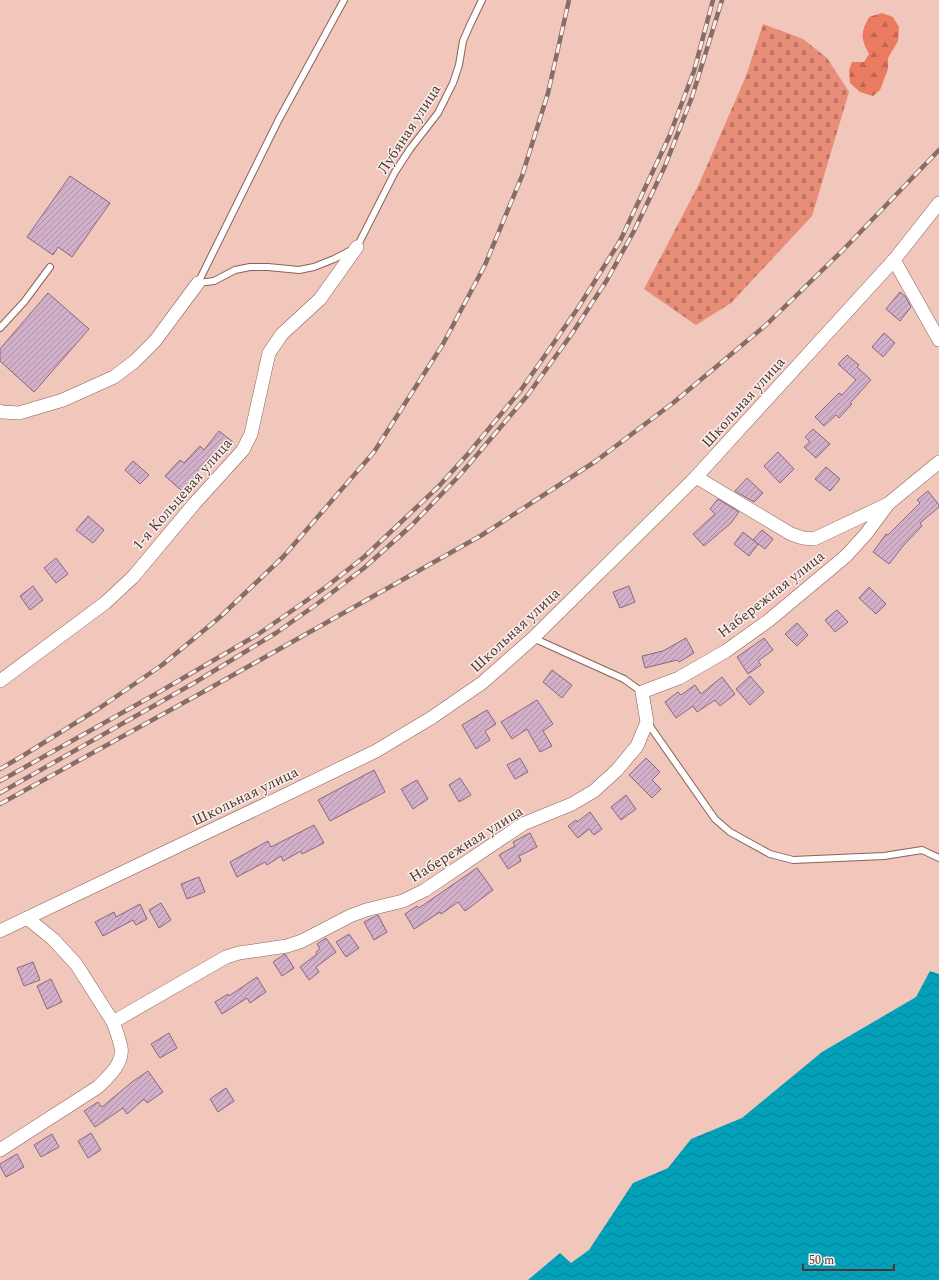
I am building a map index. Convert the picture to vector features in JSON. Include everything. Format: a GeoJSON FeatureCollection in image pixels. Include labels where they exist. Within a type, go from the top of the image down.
{"type":"FeatureCollection","features":[{"type":"Feature","properties":{"kind":"street","name":"Школьная улица"},"geometry":{"type":"LineString","coordinates":[[0,931],[376,751],[431,718],[482,683],[533,638],[696,477],[894,260],[939,203]]}},
{"type":"Feature","properties":{"kind":"street","name":"1-я Кольцевая улица"},"geometry":{"type":"LineString","coordinates":[[0,681],[105,603],[133,577],[189,510],[243,450],[251,434],[269,353],[282,334],[320,299],[357,247]]}},
{"type":"Feature","properties":{"kind":"street"},"geometry":{"type":"LineString","coordinates":[[894,260],[939,340]]}},
{"type":"Feature","properties":{"kind":"street"},"geometry":{"type":"LineString","coordinates":[[1,413],[19,413],[62,400],[114,377],[135,361],[155,341],[198,283]]}},
{"type":"Feature","properties":{"kind":"street","name":"Набережная улица"},"geometry":{"type":"LineString","coordinates":[[696,477],[791,534],[803,538],[814,539],[888,504],[939,462]]}},
{"type":"Feature","properties":{"kind":"street","name":"Набережная улица"},"geometry":{"type":"LineString","coordinates":[[642,692],[679,678],[726,651],[768,621],[846,556],[866,534],[888,504]]}},
{"type":"Feature","properties":{"kind":"street"},"geometry":{"type":"LineString","coordinates":[[642,692],[647,722]]}},
{"type":"Feature","properties":{"kind":"street","name":"Набережная улица"},"geometry":{"type":"LineString","coordinates":[[113,1022],[226,957],[238,953],[287,946],[302,941],[350,916],[366,910],[403,901],[425,890],[523,824],[572,804],[594,791],[617,770],[637,746],[647,722]]}},
{"type":"Feature","properties":{"kind":"street"},"geometry":{"type":"LineString","coordinates":[[0,1150],[98,1087],[110,1075],[118,1063],[121,1048],[113,1022],[76,964],[53,939],[27,918]]}},
{"type":"Feature","properties":{"kind":"lane"},"geometry":{"type":"LineString","coordinates":[[198,283],[278,121],[344,0]]}},
{"type":"Feature","properties":{"kind":"lane","name":"Лубяная улица"},"geometry":{"type":"LineString","coordinates":[[357,247],[395,172],[410,149],[438,113],[453,83],[459,65],[463,41],[482,0]]}},
{"type":"Feature","properties":{"kind":"lane"},"geometry":{"type":"LineString","coordinates":[[198,283],[214,281],[235,270],[250,267],[299,270],[314,267],[357,247]]}},
{"type":"Feature","properties":{"kind":"lane"},"geometry":{"type":"LineString","coordinates":[[0,328],[24,302],[50,268]]}},
{"type":"Feature","properties":{"kind":"lane"},"geometry":{"type":"LineString","coordinates":[[533,638],[624,679],[642,692]]}},
{"type":"Feature","properties":{"kind":"lane"},"geometry":{"type":"LineString","coordinates":[[647,722],[715,819],[730,832],[770,854],[793,860],[800,860],[884,856],[922,850],[939,858]]}},
{"type":"Feature","properties":{"kind":"green space"},"geometry":{"type":"Polygon","coordinates":[[[882,13],[893,17],[899,27],[898,41],[888,58],[888,69],[880,90],[873,96],[860,92],[850,83],[849,70],[852,62],[864,62],[869,54],[863,40],[864,28],[869,17],[882,13]]]}},
{"type":"Feature","properties":{"kind":"green space"},"geometry":{"type":"Polygon","coordinates":[[[763,24],[803,39],[827,58],[849,92],[812,216],[731,303],[696,325],[644,289],[699,184],[746,76],[763,24]]]}},
{"type":"Feature","properties":{"kind":"water"},"geometry":{"type":"Polygon","coordinates":[[[930,971],[939,974],[939,1280],[528,1280],[560,1253],[571,1263],[589,1250],[633,1183],[668,1168],[691,1139],[742,1118],[822,1052],[916,997],[930,971]]]}},
{"type":"Feature","properties":{"kind":"building"},"geometry":{"type":"Polygon","coordinates":[[[70,176],[110,203],[72,257],[58,247],[53,255],[27,237],[70,176]]]}},
{"type":"Feature","properties":{"kind":"building"},"geometry":{"type":"Polygon","coordinates":[[[900,292],[905,296],[911,307],[900,321],[886,309],[900,292]]]}},
{"type":"Feature","properties":{"kind":"building"},"geometry":{"type":"Polygon","coordinates":[[[48,293],[89,329],[34,392],[0,361],[0,349],[48,293]]]}},
{"type":"Feature","properties":{"kind":"building"},"geometry":{"type":"Polygon","coordinates":[[[884,333],[895,343],[883,357],[872,347],[884,333]]]}},
{"type":"Feature","properties":{"kind":"building"},"geometry":{"type":"Polygon","coordinates":[[[847,355],[859,365],[857,367],[871,380],[850,403],[852,404],[839,418],[836,415],[824,426],[815,417],[839,393],[842,395],[856,380],[838,364],[847,355]]]}},
{"type":"Feature","properties":{"kind":"building"},"geometry":{"type":"Polygon","coordinates":[[[813,429],[830,444],[816,458],[804,447],[810,442],[805,437],[813,429]]]}},
{"type":"Feature","properties":{"kind":"building"},"geometry":{"type":"Polygon","coordinates":[[[219,431],[233,442],[225,453],[219,448],[195,474],[197,475],[182,491],[165,476],[180,460],[184,463],[200,446],[204,450],[219,431]]]}},
{"type":"Feature","properties":{"kind":"building"},"geometry":{"type":"Polygon","coordinates":[[[778,452],[794,469],[780,483],[764,466],[778,452]]]}},
{"type":"Feature","properties":{"kind":"building"},"geometry":{"type":"Polygon","coordinates":[[[133,461],[149,475],[140,484],[125,470],[133,461]]]}},
{"type":"Feature","properties":{"kind":"building"},"geometry":{"type":"Polygon","coordinates":[[[826,467],[840,479],[830,491],[815,479],[826,467]]]}},
{"type":"Feature","properties":{"kind":"building"},"geometry":{"type":"Polygon","coordinates":[[[747,478],[763,493],[754,502],[735,491],[747,478]]]}},
{"type":"Feature","properties":{"kind":"building"},"geometry":{"type":"Polygon","coordinates":[[[928,491],[939,507],[920,523],[922,526],[903,546],[889,564],[873,552],[886,534],[888,535],[920,503],[917,500],[928,491]]]}},
{"type":"Feature","properties":{"kind":"building"},"geometry":{"type":"Polygon","coordinates":[[[718,499],[739,512],[731,523],[704,546],[693,534],[715,514],[710,509],[718,499]]]}},
{"type":"Feature","properties":{"kind":"building"},"geometry":{"type":"Polygon","coordinates":[[[88,516],[104,530],[93,543],[76,530],[88,516]]]}},
{"type":"Feature","properties":{"kind":"building"},"geometry":{"type":"Polygon","coordinates":[[[762,530],[773,539],[765,549],[753,540],[762,530]]]}},
{"type":"Feature","properties":{"kind":"building"},"geometry":{"type":"Polygon","coordinates":[[[743,532],[758,544],[749,556],[734,544],[743,532]]]}},
{"type":"Feature","properties":{"kind":"building"},"geometry":{"type":"Polygon","coordinates":[[[56,558],[68,574],[56,583],[44,568],[56,558]]]}},
{"type":"Feature","properties":{"kind":"building"},"geometry":{"type":"Polygon","coordinates":[[[33,586],[43,600],[30,610],[20,596],[33,586]]]}},
{"type":"Feature","properties":{"kind":"building"},"geometry":{"type":"Polygon","coordinates":[[[629,586],[635,602],[620,608],[613,592],[629,586]]]}},
{"type":"Feature","properties":{"kind":"building"},"geometry":{"type":"Polygon","coordinates":[[[869,587],[886,604],[876,614],[859,598],[869,587]]]}},
{"type":"Feature","properties":{"kind":"building"},"geometry":{"type":"Polygon","coordinates":[[[837,610],[848,622],[835,632],[825,620],[837,610]]]}},
{"type":"Feature","properties":{"kind":"building"},"geometry":{"type":"Polygon","coordinates":[[[797,623],[808,635],[797,646],[785,634],[797,623]]]}},
{"type":"Feature","properties":{"kind":"building"},"geometry":{"type":"Polygon","coordinates":[[[686,638],[694,653],[679,662],[677,660],[645,668],[642,656],[663,651],[686,638]]]}},
{"type":"Feature","properties":{"kind":"building"},"geometry":{"type":"Polygon","coordinates":[[[764,638],[773,650],[758,661],[761,665],[748,674],[737,657],[764,638]]]}},
{"type":"Feature","properties":{"kind":"building"},"geometry":{"type":"Polygon","coordinates":[[[552,670],[572,685],[562,698],[543,682],[552,670]]]}},
{"type":"Feature","properties":{"kind":"building"},"geometry":{"type":"Polygon","coordinates":[[[750,676],[764,692],[750,705],[736,689],[750,676]]]}},
{"type":"Feature","properties":{"kind":"building"},"geometry":{"type":"Polygon","coordinates":[[[722,677],[735,694],[720,706],[715,700],[697,712],[693,706],[676,718],[665,702],[678,692],[681,695],[695,685],[701,694],[722,677]]]}},
{"type":"Feature","properties":{"kind":"building"},"geometry":{"type":"Polygon","coordinates":[[[537,700],[553,724],[543,731],[552,746],[540,752],[527,729],[512,739],[501,722],[537,700]]]}},
{"type":"Feature","properties":{"kind":"building"},"geometry":{"type":"Polygon","coordinates":[[[487,710],[496,724],[485,731],[490,740],[476,749],[462,725],[487,710]]]}},
{"type":"Feature","properties":{"kind":"building"},"geometry":{"type":"Polygon","coordinates":[[[520,758],[528,772],[515,779],[507,765],[520,758]]]}},
{"type":"Feature","properties":{"kind":"building"},"geometry":{"type":"Polygon","coordinates":[[[646,758],[660,772],[652,780],[661,789],[652,798],[629,775],[646,758]]]}},
{"type":"Feature","properties":{"kind":"building"},"geometry":{"type":"Polygon","coordinates":[[[374,770],[385,792],[330,821],[318,800],[374,770]]]}},
{"type":"Feature","properties":{"kind":"building"},"geometry":{"type":"Polygon","coordinates":[[[460,778],[471,795],[459,802],[449,785],[460,778]]]}},
{"type":"Feature","properties":{"kind":"building"},"geometry":{"type":"Polygon","coordinates":[[[417,780],[428,799],[413,809],[401,789],[417,780]]]}},
{"type":"Feature","properties":{"kind":"building"},"geometry":{"type":"Polygon","coordinates":[[[626,795],[636,809],[621,820],[611,807],[626,795]]]}},
{"type":"Feature","properties":{"kind":"building"},"geometry":{"type":"Polygon","coordinates":[[[590,812],[602,829],[594,835],[589,829],[578,838],[568,826],[576,820],[577,822],[590,812]]]}},
{"type":"Feature","properties":{"kind":"building"},"geometry":{"type":"Polygon","coordinates":[[[314,825],[324,843],[302,854],[301,851],[283,861],[281,856],[267,865],[265,862],[237,877],[230,862],[268,841],[271,847],[314,825]]]}},
{"type":"Feature","properties":{"kind":"building"},"geometry":{"type":"Polygon","coordinates":[[[530,833],[537,847],[519,856],[521,861],[508,869],[499,855],[515,846],[513,842],[530,833]]]}},
{"type":"Feature","properties":{"kind":"building"},"geometry":{"type":"Polygon","coordinates":[[[477,868],[493,890],[465,911],[458,902],[441,914],[440,912],[414,929],[405,914],[417,906],[419,908],[477,868]]]}},
{"type":"Feature","properties":{"kind":"building"},"geometry":{"type":"Polygon","coordinates":[[[199,877],[205,892],[187,899],[181,884],[199,877]]]}},
{"type":"Feature","properties":{"kind":"building"},"geometry":{"type":"Polygon","coordinates":[[[161,903],[171,920],[159,928],[149,910],[161,903]]]}},
{"type":"Feature","properties":{"kind":"building"},"geometry":{"type":"Polygon","coordinates":[[[140,904],[147,919],[136,925],[133,920],[103,936],[95,922],[114,912],[116,917],[140,904]]]}},
{"type":"Feature","properties":{"kind":"building"},"geometry":{"type":"Polygon","coordinates":[[[378,915],[387,932],[374,940],[364,922],[378,915]]]}},
{"type":"Feature","properties":{"kind":"building"},"geometry":{"type":"Polygon","coordinates":[[[349,934],[359,948],[346,957],[336,942],[349,934]]]}},
{"type":"Feature","properties":{"kind":"building"},"geometry":{"type":"Polygon","coordinates":[[[326,938],[336,952],[316,967],[319,972],[309,980],[300,967],[317,954],[316,952],[320,949],[317,944],[326,938]]]}},
{"type":"Feature","properties":{"kind":"building"},"geometry":{"type":"Polygon","coordinates":[[[285,954],[294,968],[282,976],[273,962],[285,954]]]}},
{"type":"Feature","properties":{"kind":"building"},"geometry":{"type":"Polygon","coordinates":[[[33,962],[40,980],[24,986],[17,968],[33,962]]]}},
{"type":"Feature","properties":{"kind":"building"},"geometry":{"type":"Polygon","coordinates":[[[257,977],[266,992],[250,1003],[247,998],[222,1014],[215,1002],[228,994],[229,996],[257,977]]]}},
{"type":"Feature","properties":{"kind":"building"},"geometry":{"type":"Polygon","coordinates":[[[51,979],[62,1002],[47,1009],[37,986],[51,979]]]}},
{"type":"Feature","properties":{"kind":"building"},"geometry":{"type":"Polygon","coordinates":[[[169,1033],[177,1048],[160,1058],[151,1044],[169,1033]]]}},
{"type":"Feature","properties":{"kind":"building"},"geometry":{"type":"Polygon","coordinates":[[[148,1071],[163,1092],[147,1103],[144,1099],[127,1114],[123,1108],[95,1127],[84,1111],[98,1102],[102,1107],[148,1071]]]}},
{"type":"Feature","properties":{"kind":"building"},"geometry":{"type":"Polygon","coordinates":[[[226,1088],[234,1101],[218,1112],[210,1099],[226,1088]]]}},
{"type":"Feature","properties":{"kind":"building"},"geometry":{"type":"Polygon","coordinates":[[[91,1133],[101,1150],[88,1158],[78,1141],[91,1133]]]}},
{"type":"Feature","properties":{"kind":"building"},"geometry":{"type":"Polygon","coordinates":[[[52,1134],[59,1147],[41,1157],[34,1145],[52,1134]]]}},
{"type":"Feature","properties":{"kind":"building"},"geometry":{"type":"Polygon","coordinates":[[[17,1154],[24,1167],[6,1177],[0,1164],[17,1154]]]}},
{"type":"Feature","properties":{"kind":"railway"},"geometry":{"type":"LineString","coordinates":[[0,769],[101,707],[162,665],[220,617],[283,557],[374,452],[443,344],[485,265],[522,176],[548,93],[569,0]]}},
{"type":"Feature","properties":{"kind":"railway"},"geometry":{"type":"LineString","coordinates":[[0,781],[154,695],[257,635],[326,587],[364,557],[439,486],[521,390],[578,308],[620,241],[669,137],[694,71],[713,0]]}},
{"type":"Feature","properties":{"kind":"railway"},"geometry":{"type":"LineString","coordinates":[[0,793],[194,683],[276,633],[364,568],[411,526],[459,476],[527,396],[571,335],[607,280],[634,231],[665,166],[692,97],[722,0]]}},
{"type":"Feature","properties":{"kind":"railway"},"geometry":{"type":"LineString","coordinates":[[0,804],[482,535],[596,461],[673,403],[766,325],[844,249],[939,150]]}}]}
